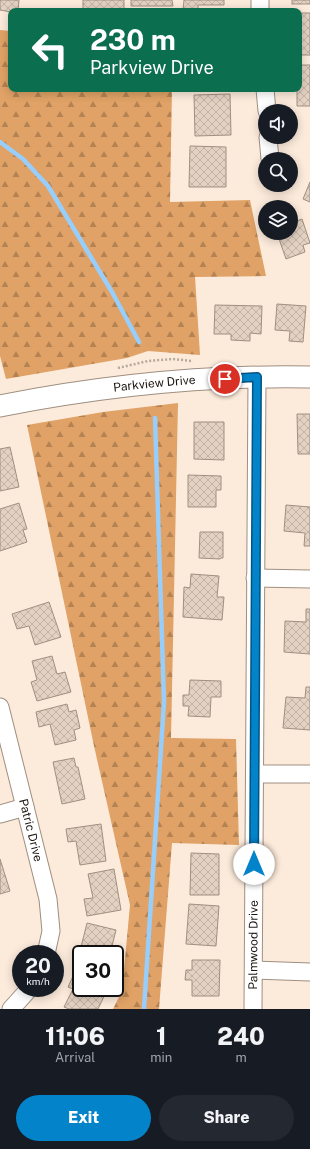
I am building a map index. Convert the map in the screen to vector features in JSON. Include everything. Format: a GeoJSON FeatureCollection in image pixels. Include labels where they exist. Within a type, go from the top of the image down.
{"type":"FeatureCollection","features":[{"type":"Feature","properties":{"kind":"street"},"geometry":{"type":"LineString","coordinates":[[265,92],[266,104]]}},
{"type":"Feature","properties":{"kind":"street","name":"Parkview Drive"},"geometry":{"type":"LineString","coordinates":[[0,406],[37,399],[137,385],[257,377],[310,377]]}},
{"type":"Feature","properties":{"kind":"street","name":"Palmwood Drive"},"geometry":{"type":"LineString","coordinates":[[253,1009],[257,377]]}},
{"type":"Feature","properties":{"kind":"street"},"geometry":{"type":"LineString","coordinates":[[256,578],[310,579]]}},
{"type":"Feature","properties":{"kind":"street","name":"Patric Drive"},"geometry":{"type":"LineString","coordinates":[[0,707],[46,888],[50,911],[50,931],[48,945]]}},
{"type":"Feature","properties":{"kind":"street"},"geometry":{"type":"LineString","coordinates":[[255,774],[310,774]]}},
{"type":"Feature","properties":{"kind":"street"},"geometry":{"type":"LineString","coordinates":[[0,814],[25,807]]}},
{"type":"Feature","properties":{"kind":"street"},"geometry":{"type":"LineString","coordinates":[[254,970],[310,972]]}},
{"type":"Feature","properties":{"kind":"street"},"geometry":{"type":"LineString","coordinates":[[11,1009],[23,997]]}},
{"type":"Feature","properties":{"kind":"green space"},"geometry":{"type":"Polygon","coordinates":[[[0,30],[8,31],[8,92],[172,92],[170,202],[250,200],[266,276],[195,277],[200,355],[148,351],[127,358],[6,379],[0,356],[0,30]]]}},
{"type":"Feature","properties":{"kind":"green space"},"geometry":{"type":"Polygon","coordinates":[[[178,403],[171,738],[236,739],[239,845],[172,843],[159,1009],[113,1009],[119,997],[124,997],[124,970],[130,905],[94,746],[27,425],[103,412],[178,403]]]}},
{"type":"Feature","properties":{"kind":"building"},"geometry":{"type":"Polygon","coordinates":[[[0,0],[19,0],[18,8],[8,8],[8,11],[0,10],[0,0]]]}},
{"type":"Feature","properties":{"kind":"building"},"geometry":{"type":"Polygon","coordinates":[[[83,0],[124,0],[124,8],[83,8],[83,0]]]}},
{"type":"Feature","properties":{"kind":"building"},"geometry":{"type":"Polygon","coordinates":[[[131,0],[172,0],[173,6],[131,6],[131,0]]]}},
{"type":"Feature","properties":{"kind":"building"},"geometry":{"type":"Polygon","coordinates":[[[184,0],[224,0],[224,5],[198,5],[198,8],[183,8],[184,0]]]}},
{"type":"Feature","properties":{"kind":"building"},"geometry":{"type":"Polygon","coordinates":[[[292,0],[310,0],[310,4],[292,4],[292,0]]]}},
{"type":"Feature","properties":{"kind":"building"},"geometry":{"type":"Polygon","coordinates":[[[302,13],[310,13],[310,55],[302,55],[302,13]]]}},
{"type":"Feature","properties":{"kind":"building"},"geometry":{"type":"Polygon","coordinates":[[[302,65],[310,65],[310,106],[298,106],[297,104],[297,92],[302,92],[302,65]]]}},
{"type":"Feature","properties":{"kind":"building"},"geometry":{"type":"Polygon","coordinates":[[[230,94],[231,135],[195,136],[194,95],[230,94]]]}},
{"type":"Feature","properties":{"kind":"building"},"geometry":{"type":"Polygon","coordinates":[[[190,146],[226,147],[226,187],[189,187],[190,146]]]}},
{"type":"Feature","properties":{"kind":"building"},"geometry":{"type":"Polygon","coordinates":[[[310,182],[310,202],[303,199],[310,182]]]}},
{"type":"Feature","properties":{"kind":"building"},"geometry":{"type":"Polygon","coordinates":[[[302,219],[310,243],[303,245],[305,252],[286,259],[279,240],[298,240],[298,220],[302,219]]]}},
{"type":"Feature","properties":{"kind":"building"},"geometry":{"type":"Polygon","coordinates":[[[277,304],[306,306],[303,342],[289,341],[290,331],[275,330],[277,304]]]}},
{"type":"Feature","properties":{"kind":"building"},"geometry":{"type":"Polygon","coordinates":[[[215,305],[262,306],[261,334],[250,333],[250,341],[231,340],[231,334],[214,334],[215,305]]]}},
{"type":"Feature","properties":{"kind":"building"},"geometry":{"type":"Polygon","coordinates":[[[297,414],[310,414],[310,454],[298,454],[297,414]]]}},
{"type":"Feature","properties":{"kind":"building"},"geometry":{"type":"Polygon","coordinates":[[[194,422],[224,422],[224,460],[194,459],[194,422]]]}},
{"type":"Feature","properties":{"kind":"building"},"geometry":{"type":"Polygon","coordinates":[[[10,447],[19,487],[0,491],[0,449],[10,447]]]}},
{"type":"Feature","properties":{"kind":"building"},"geometry":{"type":"Polygon","coordinates":[[[188,475],[221,476],[221,490],[216,490],[216,507],[188,507],[188,475]]]}},
{"type":"Feature","properties":{"kind":"building"},"geometry":{"type":"Polygon","coordinates":[[[19,503],[27,529],[23,530],[27,542],[0,551],[0,509],[19,503]]]}},
{"type":"Feature","properties":{"kind":"building"},"geometry":{"type":"Polygon","coordinates":[[[286,505],[310,507],[310,546],[304,546],[305,533],[284,531],[286,505]]]}},
{"type":"Feature","properties":{"kind":"building"},"geometry":{"type":"Polygon","coordinates":[[[200,532],[223,532],[223,558],[199,558],[200,532]]]}},
{"type":"Feature","properties":{"kind":"building"},"geometry":{"type":"Polygon","coordinates":[[[191,574],[219,576],[217,597],[224,597],[222,620],[183,617],[184,587],[190,588],[191,574]]]}},
{"type":"Feature","properties":{"kind":"building"},"geometry":{"type":"Polygon","coordinates":[[[49,602],[61,637],[35,645],[29,626],[17,629],[12,614],[49,602]]]}},
{"type":"Feature","properties":{"kind":"building"},"geometry":{"type":"Polygon","coordinates":[[[306,609],[310,609],[310,654],[284,652],[285,621],[306,622],[306,609]]]}},
{"type":"Feature","properties":{"kind":"building"},"geometry":{"type":"Polygon","coordinates":[[[52,656],[57,674],[65,672],[71,692],[37,701],[31,682],[37,680],[32,661],[52,656]]]}},
{"type":"Feature","properties":{"kind":"building"},"geometry":{"type":"Polygon","coordinates":[[[190,680],[221,681],[221,697],[211,697],[210,717],[188,716],[189,706],[183,706],[183,695],[189,695],[190,680]]]}},
{"type":"Feature","properties":{"kind":"building"},"geometry":{"type":"Polygon","coordinates":[[[306,687],[310,687],[310,730],[283,728],[286,697],[305,698],[306,687]]]}},
{"type":"Feature","properties":{"kind":"building"},"geometry":{"type":"Polygon","coordinates":[[[67,704],[69,712],[76,710],[80,728],[74,730],[76,740],[55,745],[50,724],[39,727],[36,712],[67,704]]]}},
{"type":"Feature","properties":{"kind":"building"},"geometry":{"type":"Polygon","coordinates":[[[74,758],[76,767],[78,767],[85,799],[62,804],[53,762],[74,758]]]}},
{"type":"Feature","properties":{"kind":"building"},"geometry":{"type":"Polygon","coordinates":[[[101,824],[106,861],[80,865],[76,841],[68,842],[66,829],[101,824]]]}},
{"type":"Feature","properties":{"kind":"building"},"geometry":{"type":"Polygon","coordinates":[[[191,853],[219,854],[219,895],[190,895],[191,853]]]}},
{"type":"Feature","properties":{"kind":"building"},"geometry":{"type":"Polygon","coordinates":[[[0,859],[10,891],[0,894],[0,859]]]}},
{"type":"Feature","properties":{"kind":"building"},"geometry":{"type":"Polygon","coordinates":[[[114,869],[121,910],[87,916],[84,899],[93,898],[88,874],[114,869]]]}},
{"type":"Feature","properties":{"kind":"building"},"geometry":{"type":"Polygon","coordinates":[[[189,904],[219,906],[216,946],[186,944],[189,904]]]}},
{"type":"Feature","properties":{"kind":"building"},"geometry":{"type":"Polygon","coordinates":[[[87,923],[116,930],[112,945],[82,945],[87,923]]]}},
{"type":"Feature","properties":{"kind":"building"},"geometry":{"type":"Polygon","coordinates":[[[192,960],[220,960],[219,996],[192,996],[192,980],[185,980],[186,970],[192,970],[192,960]]]}},
{"type":"Feature","properties":{"kind":"building"},"geometry":{"type":"Polygon","coordinates":[[[72,978],[72,989],[68,987],[72,978]]]}},
{"type":"Feature","properties":{"kind":"building"},"geometry":{"type":"Polygon","coordinates":[[[72,991],[72,997],[104,997],[98,1009],[69,1009],[64,1007],[72,991]]]}},
{"type":"Feature","properties":{"kind":"waterway"},"geometry":{"type":"LineString","coordinates":[[0,142],[23,159],[48,186],[112,292],[139,342]]}},
{"type":"Feature","properties":{"kind":"waterway"},"geometry":{"type":"LineString","coordinates":[[144,1009],[164,702],[155,418]]}},
{"type":"Feature","properties":{"kind":"route"},"geometry":{"type":"LineString","coordinates":[[225,379],[257,377],[254,864]]}}]}
